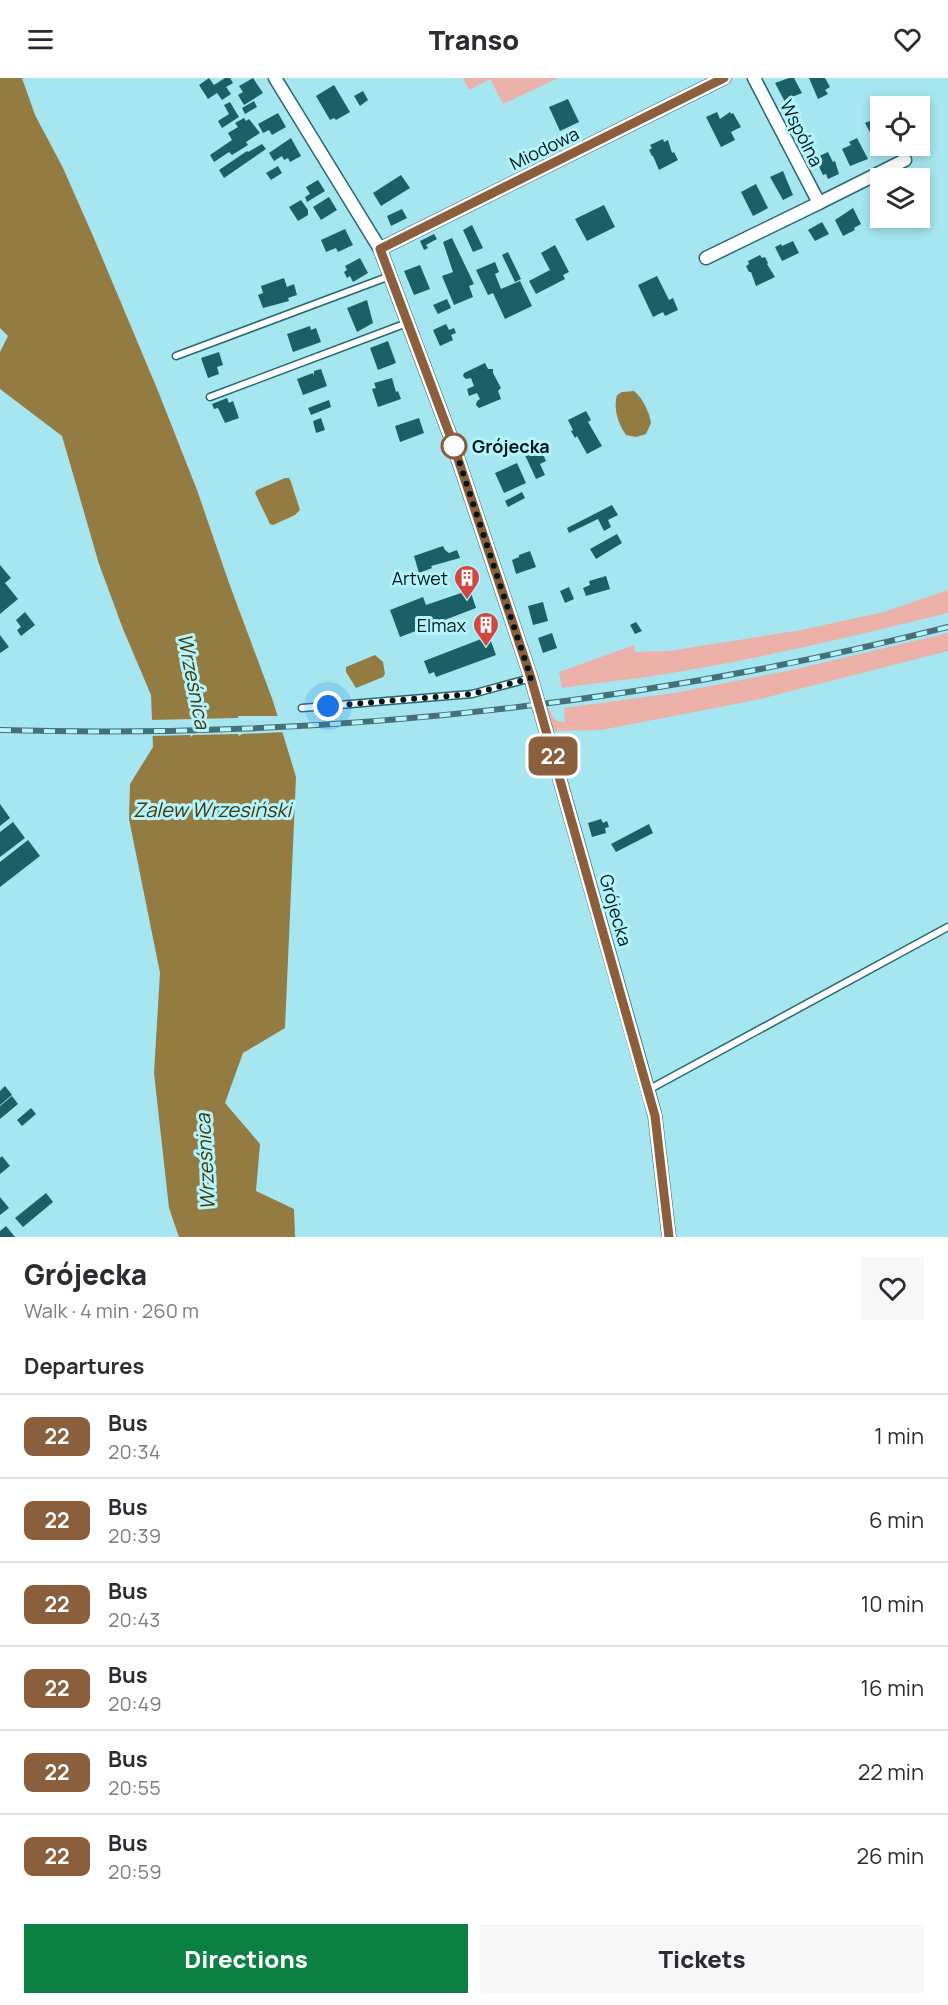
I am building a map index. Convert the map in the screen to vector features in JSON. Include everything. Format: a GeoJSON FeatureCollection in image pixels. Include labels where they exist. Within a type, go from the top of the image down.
{"type":"FeatureCollection","features":[{"type":"Feature","properties":{"kind":"street","name":"Grójecka"},"geometry":{"type":"LineString","coordinates":[[274,78],[380,249],[451,438],[531,678],[648,1090],[655,1116],[669,1237]]}},
{"type":"Feature","properties":{"kind":"street","name":"Miodowa"},"geometry":{"type":"LineString","coordinates":[[380,249],[724,78]]}},
{"type":"Feature","properties":{"kind":"street","name":"Wspólna"},"geometry":{"type":"LineString","coordinates":[[754,78],[819,203]]}},
{"type":"Feature","properties":{"kind":"street"},"geometry":{"type":"LineString","coordinates":[[706,258],[905,160]]}},
{"type":"Feature","properties":{"kind":"lane"},"geometry":{"type":"LineString","coordinates":[[176,356],[390,276]]}},
{"type":"Feature","properties":{"kind":"lane"},"geometry":{"type":"LineString","coordinates":[[210,397],[407,323]]}},
{"type":"Feature","properties":{"kind":"lane"},"geometry":{"type":"LineString","coordinates":[[302,708],[472,694],[531,678]]}},
{"type":"Feature","properties":{"kind":"lane"},"geometry":{"type":"LineString","coordinates":[[648,1090],[948,927]]}},
{"type":"Feature","properties":{"kind":"shaded area"},"geometry":{"type":"Polygon","coordinates":[[[463,78],[558,78],[503,104],[490,79],[469,90],[463,78]]]}},
{"type":"Feature","properties":{"kind":"shaded area"},"geometry":{"type":"Polygon","coordinates":[[[948,590],[948,613],[833,641],[717,665],[562,688],[559,672],[634,645],[635,652],[669,651],[801,630],[884,612],[948,590]]]}},
{"type":"Feature","properties":{"kind":"shaded area"},"geometry":{"type":"Polygon","coordinates":[[[948,633],[948,651],[756,700],[601,730],[552,731],[545,708],[549,708],[556,720],[565,722],[564,708],[674,693],[792,670],[948,633]]]}},
{"type":"Feature","properties":{"kind":"water","name":"Zalew Wrzesiński"},"geometry":{"type":"Polygon","coordinates":[[[0,78],[22,78],[35,115],[63,168],[93,236],[197,490],[273,701],[296,777],[285,1028],[243,1053],[225,1103],[260,1144],[256,1191],[294,1209],[295,1237],[179,1237],[169,1208],[154,1073],[160,973],[129,819],[130,784],[153,747],[151,695],[99,564],[62,436],[0,389],[0,352],[8,336],[0,328],[0,78]]]}},
{"type":"Feature","properties":{"kind":"water"},"geometry":{"type":"Polygon","coordinates":[[[634,391],[645,406],[651,423],[646,434],[636,437],[626,435],[623,431],[617,416],[616,405],[617,395],[634,391]]]}},
{"type":"Feature","properties":{"kind":"water"},"geometry":{"type":"Polygon","coordinates":[[[289,478],[291,482],[300,510],[295,515],[273,525],[270,524],[255,493],[289,478]]]}},
{"type":"Feature","properties":{"kind":"water"},"geometry":{"type":"Polygon","coordinates":[[[375,655],[383,662],[385,674],[383,677],[356,688],[346,672],[346,667],[375,655]]]}},
{"type":"Feature","properties":{"kind":"pier"},"geometry":{"type":"Polygon","coordinates":[[[238,716],[281,716],[286,732],[239,736],[238,734],[193,735],[191,737],[190,735],[149,736],[149,720],[238,718],[238,716]]]}},
{"type":"Feature","properties":{"kind":"building"},"geometry":{"type":"Polygon","coordinates":[[[209,78],[214,85],[225,78],[230,78],[233,83],[226,87],[231,94],[222,100],[217,93],[208,99],[199,85],[209,78]]]}},
{"type":"Feature","properties":{"kind":"building"},"geometry":{"type":"Polygon","coordinates":[[[253,78],[263,93],[244,105],[238,95],[243,92],[239,86],[253,78]]]}},
{"type":"Feature","properties":{"kind":"building"},"geometry":{"type":"Polygon","coordinates":[[[794,78],[802,93],[792,97],[794,100],[786,104],[775,83],[794,78]]]}},
{"type":"Feature","properties":{"kind":"building"},"geometry":{"type":"Polygon","coordinates":[[[809,78],[825,78],[830,87],[825,90],[828,94],[818,99],[809,78]]]}},
{"type":"Feature","properties":{"kind":"building"},"geometry":{"type":"Polygon","coordinates":[[[334,85],[350,112],[336,120],[334,118],[330,120],[316,96],[334,85]]]}},
{"type":"Feature","properties":{"kind":"building"},"geometry":{"type":"Polygon","coordinates":[[[363,91],[368,100],[360,106],[354,96],[363,91]]]}},
{"type":"Feature","properties":{"kind":"building"},"geometry":{"type":"Polygon","coordinates":[[[568,99],[579,122],[560,131],[549,107],[568,99]]]}},
{"type":"Feature","properties":{"kind":"building"},"geometry":{"type":"Polygon","coordinates":[[[254,101],[257,107],[245,114],[242,108],[254,101]]]}},
{"type":"Feature","properties":{"kind":"building"},"geometry":{"type":"Polygon","coordinates":[[[230,102],[239,117],[222,128],[218,121],[229,114],[224,105],[230,102]]]}},
{"type":"Feature","properties":{"kind":"building"},"geometry":{"type":"Polygon","coordinates":[[[717,112],[720,119],[730,112],[733,113],[741,127],[731,132],[735,140],[721,147],[706,117],[717,112]]]}},
{"type":"Feature","properties":{"kind":"building"},"geometry":{"type":"Polygon","coordinates":[[[278,113],[286,127],[272,135],[269,130],[263,133],[258,124],[278,113]]]}},
{"type":"Feature","properties":{"kind":"building"},"geometry":{"type":"Polygon","coordinates":[[[244,118],[246,121],[249,119],[260,133],[246,142],[248,145],[232,155],[229,152],[214,162],[210,155],[232,140],[228,133],[238,127],[235,123],[244,118]]]}},
{"type":"Feature","properties":{"kind":"building"},"geometry":{"type":"Polygon","coordinates":[[[870,121],[870,132],[865,123],[870,121]]]}},
{"type":"Feature","properties":{"kind":"building"},"geometry":{"type":"Polygon","coordinates":[[[291,138],[301,156],[290,162],[288,158],[284,160],[282,156],[274,161],[269,153],[291,138]]]}},
{"type":"Feature","properties":{"kind":"building"},"geometry":{"type":"Polygon","coordinates":[[[857,138],[868,159],[850,166],[842,149],[851,145],[849,142],[857,138]]]}},
{"type":"Feature","properties":{"kind":"building"},"geometry":{"type":"Polygon","coordinates":[[[663,139],[664,142],[668,140],[672,153],[674,152],[678,160],[659,170],[649,150],[652,148],[650,145],[663,139]]]}},
{"type":"Feature","properties":{"kind":"building"},"geometry":{"type":"Polygon","coordinates":[[[262,144],[266,149],[224,178],[219,170],[262,144]]]}},
{"type":"Feature","properties":{"kind":"building"},"geometry":{"type":"Polygon","coordinates":[[[828,152],[833,162],[835,161],[839,174],[828,179],[826,174],[823,175],[815,158],[828,152]]]}},
{"type":"Feature","properties":{"kind":"building"},"geometry":{"type":"Polygon","coordinates":[[[278,166],[282,173],[271,180],[266,173],[278,166]]]}},
{"type":"Feature","properties":{"kind":"building"},"geometry":{"type":"Polygon","coordinates":[[[783,171],[793,195],[783,200],[770,177],[783,171]]]}},
{"type":"Feature","properties":{"kind":"building"},"geometry":{"type":"Polygon","coordinates":[[[401,175],[410,188],[381,206],[373,193],[401,175]]]}},
{"type":"Feature","properties":{"kind":"building"},"geometry":{"type":"Polygon","coordinates":[[[318,180],[325,191],[307,202],[305,197],[310,194],[306,187],[318,180]]]}},
{"type":"Feature","properties":{"kind":"building"},"geometry":{"type":"Polygon","coordinates":[[[756,184],[768,208],[753,216],[741,192],[756,184]]]}},
{"type":"Feature","properties":{"kind":"building"},"geometry":{"type":"Polygon","coordinates":[[[329,197],[337,210],[321,220],[313,207],[329,197]]]}},
{"type":"Feature","properties":{"kind":"building"},"geometry":{"type":"Polygon","coordinates":[[[301,200],[308,210],[308,215],[298,221],[289,207],[301,200]]]}},
{"type":"Feature","properties":{"kind":"building"},"geometry":{"type":"Polygon","coordinates":[[[604,205],[615,227],[587,241],[575,219],[604,205]]]}},
{"type":"Feature","properties":{"kind":"building"},"geometry":{"type":"Polygon","coordinates":[[[853,208],[861,224],[843,236],[835,220],[853,208]]]}},
{"type":"Feature","properties":{"kind":"building"},"geometry":{"type":"Polygon","coordinates":[[[402,209],[407,218],[391,226],[387,216],[402,209]]]}},
{"type":"Feature","properties":{"kind":"building"},"geometry":{"type":"Polygon","coordinates":[[[822,222],[829,234],[815,241],[808,230],[822,222]]]}},
{"type":"Feature","properties":{"kind":"building"},"geometry":{"type":"Polygon","coordinates":[[[472,225],[483,248],[473,252],[463,230],[472,225]]]}},
{"type":"Feature","properties":{"kind":"building"},"geometry":{"type":"Polygon","coordinates":[[[345,229],[353,245],[338,252],[336,248],[326,252],[321,240],[345,229]]]}},
{"type":"Feature","properties":{"kind":"building"},"geometry":{"type":"Polygon","coordinates":[[[434,234],[437,239],[426,245],[428,248],[424,250],[420,241],[434,234]]]}},
{"type":"Feature","properties":{"kind":"building"},"geometry":{"type":"Polygon","coordinates":[[[452,238],[474,284],[469,286],[473,297],[454,305],[442,276],[453,272],[443,242],[452,238]]]}},
{"type":"Feature","properties":{"kind":"building"},"geometry":{"type":"Polygon","coordinates":[[[793,241],[799,253],[782,261],[775,247],[793,241]]]}},
{"type":"Feature","properties":{"kind":"building"},"geometry":{"type":"Polygon","coordinates":[[[555,245],[569,272],[563,275],[565,279],[536,294],[529,281],[550,270],[541,253],[555,245]]]}},
{"type":"Feature","properties":{"kind":"building"},"geometry":{"type":"Polygon","coordinates":[[[508,252],[521,279],[515,282],[502,255],[508,252]]]}},
{"type":"Feature","properties":{"kind":"building"},"geometry":{"type":"Polygon","coordinates":[[[760,255],[762,258],[765,257],[775,277],[756,286],[746,266],[749,264],[748,261],[760,255]]]}},
{"type":"Feature","properties":{"kind":"building"},"geometry":{"type":"Polygon","coordinates":[[[360,258],[368,273],[353,282],[344,272],[347,270],[345,266],[360,258]]]}},
{"type":"Feature","properties":{"kind":"building"},"geometry":{"type":"Polygon","coordinates":[[[495,262],[499,272],[495,274],[501,289],[520,281],[532,306],[505,319],[493,293],[488,295],[476,270],[495,262]]]}},
{"type":"Feature","properties":{"kind":"building"},"geometry":{"type":"Polygon","coordinates":[[[420,265],[430,289],[414,295],[404,271],[420,265]]]}},
{"type":"Feature","properties":{"kind":"building"},"geometry":{"type":"Polygon","coordinates":[[[657,276],[669,300],[673,298],[678,310],[665,316],[663,312],[653,317],[638,285],[657,276]]]}},
{"type":"Feature","properties":{"kind":"building"},"geometry":{"type":"Polygon","coordinates":[[[284,278],[287,287],[294,284],[297,295],[288,298],[289,301],[263,308],[258,295],[263,293],[261,286],[284,278]]]}},
{"type":"Feature","properties":{"kind":"building"},"geometry":{"type":"Polygon","coordinates":[[[447,299],[451,308],[438,314],[433,305],[447,299]]]}},
{"type":"Feature","properties":{"kind":"building"},"geometry":{"type":"Polygon","coordinates":[[[367,300],[373,323],[357,332],[347,308],[367,300]]]}},
{"type":"Feature","properties":{"kind":"building"},"geometry":{"type":"Polygon","coordinates":[[[446,324],[449,330],[454,328],[456,333],[451,335],[453,340],[440,346],[433,330],[446,324]]]}},
{"type":"Feature","properties":{"kind":"building"},"geometry":{"type":"Polygon","coordinates":[[[310,326],[311,330],[316,328],[321,342],[293,352],[287,334],[310,326]]]}},
{"type":"Feature","properties":{"kind":"building"},"geometry":{"type":"Polygon","coordinates":[[[388,341],[396,363],[378,370],[370,348],[388,341]]]}},
{"type":"Feature","properties":{"kind":"building"},"geometry":{"type":"Polygon","coordinates":[[[219,352],[223,365],[217,367],[219,374],[208,378],[201,358],[219,352]]]}},
{"type":"Feature","properties":{"kind":"building"},"geometry":{"type":"Polygon","coordinates":[[[485,363],[488,369],[493,369],[501,388],[498,391],[501,399],[479,408],[476,405],[480,399],[477,393],[469,396],[467,389],[474,386],[471,378],[466,379],[463,376],[464,373],[485,363]]]}},
{"type":"Feature","properties":{"kind":"building"},"geometry":{"type":"Polygon","coordinates":[[[321,369],[327,386],[303,395],[297,379],[313,373],[314,376],[314,371],[321,369]]]}},
{"type":"Feature","properties":{"kind":"building"},"geometry":{"type":"Polygon","coordinates":[[[392,378],[396,392],[398,391],[401,399],[378,407],[372,389],[376,388],[374,383],[392,378]]]}},
{"type":"Feature","properties":{"kind":"building"},"geometry":{"type":"Polygon","coordinates":[[[227,398],[229,403],[233,401],[239,418],[225,423],[218,408],[214,409],[212,404],[227,398]]]}},
{"type":"Feature","properties":{"kind":"building"},"geometry":{"type":"Polygon","coordinates":[[[329,400],[331,407],[311,415],[308,408],[329,400]]]}},
{"type":"Feature","properties":{"kind":"building"},"geometry":{"type":"Polygon","coordinates":[[[586,411],[591,420],[588,422],[602,446],[587,454],[577,436],[575,438],[571,431],[573,430],[568,420],[586,411]]]}},
{"type":"Feature","properties":{"kind":"building"},"geometry":{"type":"Polygon","coordinates":[[[321,418],[325,430],[316,433],[313,421],[321,418]]]}},
{"type":"Feature","properties":{"kind":"building"},"geometry":{"type":"Polygon","coordinates":[[[419,418],[424,433],[400,442],[395,426],[419,418]]]}},
{"type":"Feature","properties":{"kind":"building"},"geometry":{"type":"Polygon","coordinates":[[[539,446],[546,461],[540,464],[545,475],[536,479],[524,453],[539,446]]]}},
{"type":"Feature","properties":{"kind":"building"},"geometry":{"type":"Polygon","coordinates":[[[517,463],[526,483],[504,493],[495,473],[517,463]]]}},
{"type":"Feature","properties":{"kind":"building"},"geometry":{"type":"Polygon","coordinates":[[[522,492],[525,498],[508,507],[505,501],[522,492]]]}},
{"type":"Feature","properties":{"kind":"building"},"geometry":{"type":"Polygon","coordinates":[[[612,505],[618,515],[608,520],[611,527],[604,531],[598,519],[569,533],[567,528],[612,505]]]}},
{"type":"Feature","properties":{"kind":"building"},"geometry":{"type":"Polygon","coordinates":[[[617,534],[622,543],[596,559],[590,549],[617,534]]]}},
{"type":"Feature","properties":{"kind":"building"},"geometry":{"type":"Polygon","coordinates":[[[443,546],[449,553],[457,550],[460,558],[431,566],[432,568],[419,573],[414,556],[443,546]]]}},
{"type":"Feature","properties":{"kind":"building"},"geometry":{"type":"Polygon","coordinates":[[[530,551],[536,567],[516,574],[512,560],[530,551]]]}},
{"type":"Feature","properties":{"kind":"building"},"geometry":{"type":"Polygon","coordinates":[[[0,565],[11,578],[5,583],[18,599],[0,614],[0,565]]]}},
{"type":"Feature","properties":{"kind":"building"},"geometry":{"type":"Polygon","coordinates":[[[606,576],[610,589],[586,596],[583,588],[590,585],[589,581],[606,576]]]}},
{"type":"Feature","properties":{"kind":"building"},"geometry":{"type":"Polygon","coordinates":[[[569,587],[574,599],[565,603],[560,591],[569,587]]]}},
{"type":"Feature","properties":{"kind":"building"},"geometry":{"type":"Polygon","coordinates":[[[470,590],[476,608],[400,637],[390,610],[423,597],[426,605],[470,590]]]}},
{"type":"Feature","properties":{"kind":"building"},"geometry":{"type":"Polygon","coordinates":[[[543,602],[548,621],[533,625],[528,606],[543,602]]]}},
{"type":"Feature","properties":{"kind":"building"},"geometry":{"type":"Polygon","coordinates":[[[25,612],[35,625],[21,636],[17,630],[21,627],[16,620],[25,612]]]}},
{"type":"Feature","properties":{"kind":"building"},"geometry":{"type":"Polygon","coordinates":[[[636,622],[642,631],[635,634],[630,625],[636,622]]]}},
{"type":"Feature","properties":{"kind":"building"},"geometry":{"type":"Polygon","coordinates":[[[552,633],[557,648],[543,653],[538,638],[552,633]]]}},
{"type":"Feature","properties":{"kind":"building"},"geometry":{"type":"Polygon","coordinates":[[[0,635],[9,647],[0,653],[0,635]]]}},
{"type":"Feature","properties":{"kind":"building"},"geometry":{"type":"Polygon","coordinates":[[[489,636],[496,655],[436,677],[434,672],[429,674],[424,661],[489,636]]]}},
{"type":"Feature","properties":{"kind":"building"},"geometry":{"type":"Polygon","coordinates":[[[0,804],[10,818],[0,826],[0,804]]]}},
{"type":"Feature","properties":{"kind":"building"},"geometry":{"type":"Polygon","coordinates":[[[601,819],[603,823],[607,821],[609,827],[605,828],[606,833],[592,837],[588,823],[601,819]]]}},
{"type":"Feature","properties":{"kind":"building"},"geometry":{"type":"Polygon","coordinates":[[[13,822],[25,838],[0,857],[0,832],[13,822]]]}},
{"type":"Feature","properties":{"kind":"building"},"geometry":{"type":"Polygon","coordinates":[[[649,824],[653,833],[616,852],[611,844],[649,824]]]}},
{"type":"Feature","properties":{"kind":"building"},"geometry":{"type":"Polygon","coordinates":[[[28,840],[40,856],[0,887],[0,862],[28,840]]]}},
{"type":"Feature","properties":{"kind":"building"},"geometry":{"type":"Polygon","coordinates":[[[5,1086],[12,1095],[0,1105],[0,1091],[5,1086]]]}},
{"type":"Feature","properties":{"kind":"building"},"geometry":{"type":"Polygon","coordinates":[[[12,1096],[18,1104],[0,1119],[0,1106],[12,1096]]]}},
{"type":"Feature","properties":{"kind":"building"},"geometry":{"type":"Polygon","coordinates":[[[31,1108],[36,1114],[22,1126],[17,1120],[31,1108]]]}},
{"type":"Feature","properties":{"kind":"building"},"geometry":{"type":"Polygon","coordinates":[[[2,1156],[10,1166],[0,1174],[0,1158],[2,1156]]]}},
{"type":"Feature","properties":{"kind":"building"},"geometry":{"type":"Polygon","coordinates":[[[46,1193],[53,1202],[23,1227],[15,1218],[46,1193]]]}},
{"type":"Feature","properties":{"kind":"building"},"geometry":{"type":"Polygon","coordinates":[[[0,1197],[9,1208],[0,1215],[0,1197]]]}},
{"type":"Feature","properties":{"kind":"building"},"geometry":{"type":"Polygon","coordinates":[[[6,1226],[15,1237],[0,1237],[0,1231],[6,1226]]]}},
{"type":"Feature","properties":{"kind":"railway"},"geometry":{"type":"LineString","coordinates":[[0,730],[240,729],[478,712],[596,697],[714,678],[948,627]]}},
{"type":"Feature","properties":{"kind":"bus line","name":"22"},"geometry":{"type":"LineString","coordinates":[[669,1237],[655,1116],[531,678],[451,438],[380,249],[724,78]]}},
{"type":"Feature","properties":{"kind":"place","name":"Grójecka"},"geometry":{"type":"Point","coordinates":[454,446]}},
{"type":"Feature","properties":{"kind":"place","name":"Artwet"},"geometry":{"type":"Point","coordinates":[467,601]}},
{"type":"Feature","properties":{"kind":"place","name":"Elmax"},"geometry":{"type":"Point","coordinates":[486,648]}},
{"type":"Feature","properties":{"kind":"route"},"geometry":{"type":"LineString","coordinates":[[328,706],[472,694],[531,678],[454,446]]}},
{"type":"Feature","properties":{"kind":"water label","name":"Wrześnica"},"geometry":{"type":"Point","coordinates":[194,681]}},
{"type":"Feature","properties":{"kind":"water label","name":"Wrześnica"},"geometry":{"type":"Point","coordinates":[205,1162]}}]}
